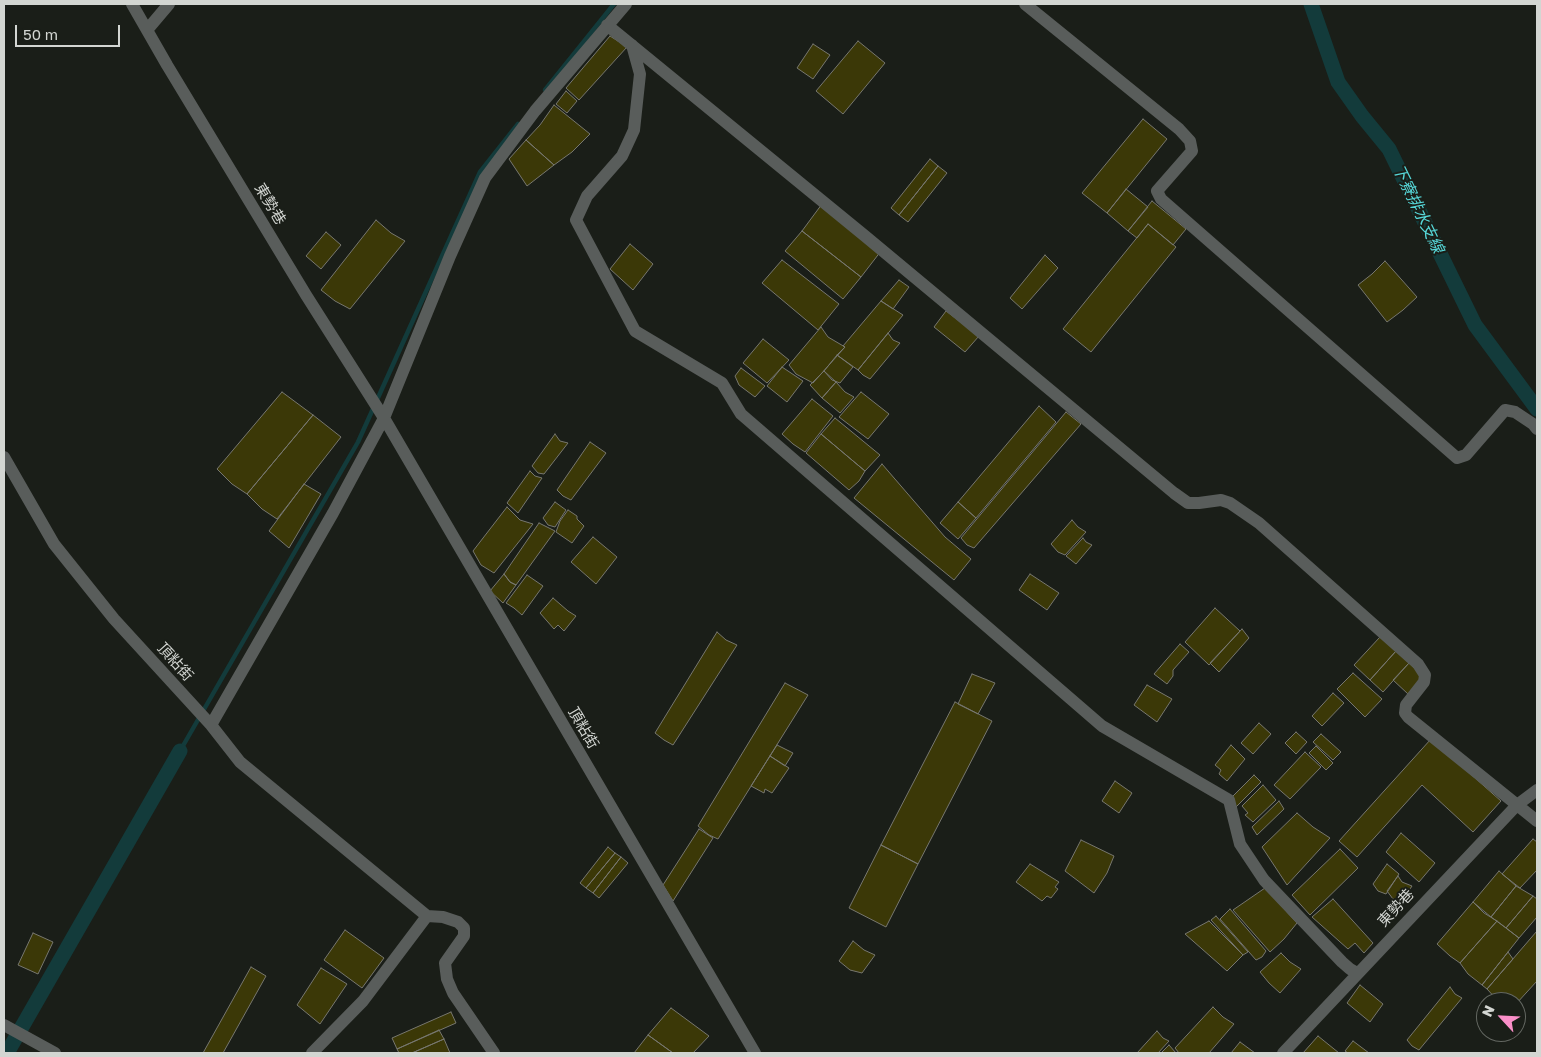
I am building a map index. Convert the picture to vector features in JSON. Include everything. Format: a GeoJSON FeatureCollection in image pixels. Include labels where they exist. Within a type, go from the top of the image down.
{"type":"FeatureCollection","features":[{"type":"Feature","properties":{"kind":"street","name":"東勢巷"},"geometry":{"type":"LineString","coordinates":[[132,4],[306,295],[384,418]]}},
{"type":"Feature","properties":{"kind":"street"},"geometry":{"type":"LineString","coordinates":[[146,30],[169,4]]}},
{"type":"Feature","properties":{"kind":"street"},"geometry":{"type":"LineString","coordinates":[[211,726],[333,513],[384,418],[450,256],[485,178],[535,111],[626,4]]}},
{"type":"Feature","properties":{"kind":"street"},"geometry":{"type":"LineString","coordinates":[[1025,4],[1179,129],[1190,141],[1192,151],[1157,191],[1160,199],[1457,458],[1466,455],[1505,410],[1515,412],[1533,424],[1537,429]]}},
{"type":"Feature","properties":{"kind":"street"},"geometry":{"type":"LineString","coordinates":[[607,25],[865,236],[1174,493],[1188,502],[1199,503],[1220,500],[1230,503],[1260,523],[1418,664],[1425,675],[1424,682],[1406,705],[1405,713],[1408,717],[1537,821]]}},
{"type":"Feature","properties":{"kind":"street"},"geometry":{"type":"LineString","coordinates":[[632,46],[640,74],[634,130],[622,156],[587,196],[576,220],[635,331],[722,383],[741,414],[1102,726],[1229,800],[1240,844],[1264,880],[1342,962],[1357,973]]}},
{"type":"Feature","properties":{"kind":"street","name":"頂粘街"},"geometry":{"type":"LineString","coordinates":[[384,418],[755,1053]]}},
{"type":"Feature","properties":{"kind":"street","name":"頂粘街"},"geometry":{"type":"LineString","coordinates":[[4,456],[54,544],[114,619],[211,726],[240,762],[427,916]]}},
{"type":"Feature","properties":{"kind":"street","name":"東勢巷"},"geometry":{"type":"LineString","coordinates":[[1282,1053],[1517,805],[1537,790]]}},
{"type":"Feature","properties":{"kind":"street"},"geometry":{"type":"LineString","coordinates":[[312,1053],[363,1001],[427,916],[450,919],[458,922],[464,928],[464,936],[445,963],[448,979],[453,992],[494,1053]]}},
{"type":"Feature","properties":{"kind":"street"},"geometry":{"type":"LineString","coordinates":[[4,1025],[55,1053]]}},
{"type":"Feature","properties":{"kind":"building"},"geometry":{"type":"Polygon","coordinates":[[[610,36],[627,47],[579,100],[566,88],[610,36]]]}},
{"type":"Feature","properties":{"kind":"building"},"geometry":{"type":"Polygon","coordinates":[[[858,41],[885,63],[843,114],[816,91],[858,41]]]}},
{"type":"Feature","properties":{"kind":"building"},"geometry":{"type":"Polygon","coordinates":[[[813,44],[830,55],[813,79],[797,68],[813,44]]]}},
{"type":"Feature","properties":{"kind":"building"},"geometry":{"type":"Polygon","coordinates":[[[566,91],[577,101],[567,113],[556,104],[566,91]]]}},
{"type":"Feature","properties":{"kind":"building"},"geometry":{"type":"Polygon","coordinates":[[[554,105],[590,134],[572,152],[554,165],[526,140],[540,125],[554,105]]]}},
{"type":"Feature","properties":{"kind":"building"},"geometry":{"type":"Polygon","coordinates":[[[1143,119],[1167,139],[1107,213],[1082,193],[1143,119]]]}},
{"type":"Feature","properties":{"kind":"building"},"geometry":{"type":"Polygon","coordinates":[[[526,140],[554,165],[527,186],[509,159],[526,140]]]}},
{"type":"Feature","properties":{"kind":"building"},"geometry":{"type":"Polygon","coordinates":[[[930,159],[938,166],[899,215],[891,208],[930,159]]]}},
{"type":"Feature","properties":{"kind":"building"},"geometry":{"type":"Polygon","coordinates":[[[938,166],[947,173],[908,222],[899,215],[938,166]]]}},
{"type":"Feature","properties":{"kind":"building"},"geometry":{"type":"Polygon","coordinates":[[[1126,189],[1148,207],[1128,231],[1107,213],[1126,189]]]}},
{"type":"Feature","properties":{"kind":"building"},"geometry":{"type":"Polygon","coordinates":[[[1152,201],[1186,229],[1173,245],[1148,224],[1137,238],[1128,231],[1152,201]]]}},
{"type":"Feature","properties":{"kind":"building"},"geometry":{"type":"Polygon","coordinates":[[[822,204],[881,251],[861,277],[802,231],[822,204]]]}},
{"type":"Feature","properties":{"kind":"building"},"geometry":{"type":"Polygon","coordinates":[[[376,220],[391,233],[405,241],[350,309],[335,301],[321,290],[376,220]]]}},
{"type":"Feature","properties":{"kind":"building"},"geometry":{"type":"Polygon","coordinates":[[[1148,224],[1176,247],[1091,352],[1063,329],[1148,224]]]}},
{"type":"Feature","properties":{"kind":"building"},"geometry":{"type":"Polygon","coordinates":[[[802,231],[861,277],[843,299],[785,251],[802,231]]]}},
{"type":"Feature","properties":{"kind":"building"},"geometry":{"type":"Polygon","coordinates":[[[326,232],[341,245],[321,269],[306,256],[326,232]]]}},
{"type":"Feature","properties":{"kind":"building"},"geometry":{"type":"Polygon","coordinates":[[[630,244],[653,264],[633,290],[610,269],[630,244]]]}},
{"type":"Feature","properties":{"kind":"building"},"geometry":{"type":"Polygon","coordinates":[[[1045,255],[1058,268],[1022,309],[1010,298],[1045,255]]]}},
{"type":"Feature","properties":{"kind":"building"},"geometry":{"type":"Polygon","coordinates":[[[782,260],[839,304],[818,330],[762,283],[782,260]]]}},
{"type":"Feature","properties":{"kind":"building"},"geometry":{"type":"Polygon","coordinates":[[[1385,261],[1417,297],[1387,322],[1358,285],[1385,261]]]}},
{"type":"Feature","properties":{"kind":"building"},"geometry":{"type":"Polygon","coordinates":[[[899,280],[909,287],[893,309],[881,301],[899,280]]]}},
{"type":"Feature","properties":{"kind":"building"},"geometry":{"type":"Polygon","coordinates":[[[881,301],[903,315],[858,370],[837,355],[881,301]]]}},
{"type":"Feature","properties":{"kind":"building"},"geometry":{"type":"Polygon","coordinates":[[[946,311],[979,336],[965,352],[934,327],[946,311]]]}},
{"type":"Feature","properties":{"kind":"building"},"geometry":{"type":"Polygon","coordinates":[[[821,327],[828,337],[845,347],[813,383],[796,374],[789,365],[821,327]]]}},
{"type":"Feature","properties":{"kind":"building"},"geometry":{"type":"Polygon","coordinates":[[[888,333],[893,340],[900,343],[870,379],[858,370],[888,333]]]}},
{"type":"Feature","properties":{"kind":"building"},"geometry":{"type":"Polygon","coordinates":[[[763,339],[789,360],[767,383],[743,363],[763,339]]]}},
{"type":"Feature","properties":{"kind":"building"},"geometry":{"type":"Polygon","coordinates":[[[837,355],[853,367],[840,383],[832,380],[824,371],[837,355]]]}},
{"type":"Feature","properties":{"kind":"building"},"geometry":{"type":"Polygon","coordinates":[[[782,367],[803,381],[787,402],[767,386],[782,367]]]}},
{"type":"Feature","properties":{"kind":"building"},"geometry":{"type":"Polygon","coordinates":[[[741,368],[765,386],[755,397],[739,385],[735,376],[741,368]]]}},
{"type":"Feature","properties":{"kind":"building"},"geometry":{"type":"Polygon","coordinates":[[[824,371],[836,382],[822,398],[810,385],[824,371]]]}},
{"type":"Feature","properties":{"kind":"building"},"geometry":{"type":"Polygon","coordinates":[[[836,382],[845,392],[854,397],[840,413],[822,398],[836,382]]]}},
{"type":"Feature","properties":{"kind":"building"},"geometry":{"type":"Polygon","coordinates":[[[282,392],[313,415],[247,494],[232,484],[217,469],[282,392]]]}},
{"type":"Feature","properties":{"kind":"building"},"geometry":{"type":"Polygon","coordinates":[[[861,392],[889,414],[868,439],[839,417],[861,392]]]}},
{"type":"Feature","properties":{"kind":"building"},"geometry":{"type":"Polygon","coordinates":[[[812,399],[833,416],[805,452],[782,434],[812,399]]]}},
{"type":"Feature","properties":{"kind":"building"},"geometry":{"type":"Polygon","coordinates":[[[1039,406],[1056,422],[976,518],[958,502],[1039,406]]]}},
{"type":"Feature","properties":{"kind":"building"},"geometry":{"type":"Polygon","coordinates":[[[1066,412],[1081,424],[974,548],[967,545],[961,538],[1066,412]]]}},
{"type":"Feature","properties":{"kind":"building"},"geometry":{"type":"Polygon","coordinates":[[[313,415],[341,437],[277,519],[262,509],[247,494],[313,415]]]}},
{"type":"Feature","properties":{"kind":"building"},"geometry":{"type":"Polygon","coordinates":[[[835,418],[880,455],[865,471],[821,434],[835,418]]]}},
{"type":"Feature","properties":{"kind":"building"},"geometry":{"type":"Polygon","coordinates":[[[555,434],[560,441],[568,443],[544,474],[538,473],[532,466],[555,434]]]}},
{"type":"Feature","properties":{"kind":"building"},"geometry":{"type":"Polygon","coordinates":[[[821,434],[865,471],[859,481],[849,490],[806,453],[821,434]]]}},
{"type":"Feature","properties":{"kind":"building"},"geometry":{"type":"Polygon","coordinates":[[[590,442],[606,453],[571,500],[557,490],[590,442]]]}},
{"type":"Feature","properties":{"kind":"building"},"geometry":{"type":"Polygon","coordinates":[[[882,464],[945,537],[971,559],[954,580],[854,498],[882,464]]]}},
{"type":"Feature","properties":{"kind":"building"},"geometry":{"type":"Polygon","coordinates":[[[530,471],[535,476],[542,478],[518,513],[507,503],[530,471]]]}},
{"type":"Feature","properties":{"kind":"building"},"geometry":{"type":"Polygon","coordinates":[[[304,484],[321,494],[289,548],[269,531],[304,484]]]}},
{"type":"Feature","properties":{"kind":"building"},"geometry":{"type":"Polygon","coordinates":[[[555,502],[566,510],[555,527],[548,525],[543,518],[555,502]]]}},
{"type":"Feature","properties":{"kind":"building"},"geometry":{"type":"Polygon","coordinates":[[[958,502],[976,518],[958,539],[940,523],[958,502]]]}},
{"type":"Feature","properties":{"kind":"building"},"geometry":{"type":"Polygon","coordinates":[[[507,507],[520,520],[533,524],[494,573],[481,565],[473,551],[507,507]]]}},
{"type":"Feature","properties":{"kind":"building"},"geometry":{"type":"Polygon","coordinates":[[[568,510],[577,516],[577,519],[584,526],[572,543],[556,532],[560,521],[568,510]]]}},
{"type":"Feature","properties":{"kind":"building"},"geometry":{"type":"Polygon","coordinates":[[[1072,520],[1086,532],[1065,555],[1058,552],[1051,544],[1072,520]]]}},
{"type":"Feature","properties":{"kind":"building"},"geometry":{"type":"Polygon","coordinates":[[[539,523],[555,531],[516,585],[510,582],[504,574],[539,523]]]}},
{"type":"Feature","properties":{"kind":"building"},"geometry":{"type":"Polygon","coordinates":[[[593,537],[617,557],[596,584],[571,562],[593,537]]]}},
{"type":"Feature","properties":{"kind":"building"},"geometry":{"type":"Polygon","coordinates":[[[1083,538],[1092,545],[1076,564],[1066,556],[1083,538]]]}},
{"type":"Feature","properties":{"kind":"building"},"geometry":{"type":"Polygon","coordinates":[[[504,574],[510,582],[516,585],[503,603],[490,591],[504,574]]]}},
{"type":"Feature","properties":{"kind":"building"},"geometry":{"type":"Polygon","coordinates":[[[1030,574],[1059,593],[1047,610],[1019,590],[1030,574]]]}},
{"type":"Feature","properties":{"kind":"building"},"geometry":{"type":"Polygon","coordinates":[[[527,575],[543,586],[522,615],[506,603],[527,575]]]}},
{"type":"Feature","properties":{"kind":"building"},"geometry":{"type":"Polygon","coordinates":[[[553,598],[576,616],[564,631],[558,625],[554,629],[540,613],[553,598]]]}},
{"type":"Feature","properties":{"kind":"building"},"geometry":{"type":"Polygon","coordinates":[[[1215,608],[1240,631],[1209,665],[1185,642],[1215,608]]]}},
{"type":"Feature","properties":{"kind":"building"},"geometry":{"type":"Polygon","coordinates":[[[1242,629],[1249,638],[1219,672],[1210,663],[1242,629]]]}},
{"type":"Feature","properties":{"kind":"building"},"geometry":{"type":"Polygon","coordinates":[[[717,632],[726,640],[737,645],[673,745],[655,733],[717,632]]]}},
{"type":"Feature","properties":{"kind":"building"},"geometry":{"type":"Polygon","coordinates":[[[1380,637],[1396,651],[1370,680],[1354,665],[1380,637]]]}},
{"type":"Feature","properties":{"kind":"building"},"geometry":{"type":"Polygon","coordinates":[[[1180,644],[1189,652],[1173,670],[1173,676],[1167,684],[1154,674],[1180,644]]]}},
{"type":"Feature","properties":{"kind":"building"},"geometry":{"type":"Polygon","coordinates":[[[1396,651],[1409,663],[1383,692],[1370,680],[1396,651]]]}},
{"type":"Feature","properties":{"kind":"building"},"geometry":{"type":"Polygon","coordinates":[[[1409,663],[1423,677],[1408,694],[1393,680],[1409,663]]]}},
{"type":"Feature","properties":{"kind":"building"},"geometry":{"type":"Polygon","coordinates":[[[1353,673],[1382,699],[1365,717],[1337,689],[1353,673]]]}},
{"type":"Feature","properties":{"kind":"building"},"geometry":{"type":"Polygon","coordinates":[[[972,674],[995,683],[978,714],[958,704],[972,674]]]}},
{"type":"Feature","properties":{"kind":"building"},"geometry":{"type":"Polygon","coordinates":[[[785,683],[808,695],[718,839],[709,835],[698,826],[785,683]]]}},
{"type":"Feature","properties":{"kind":"building"},"geometry":{"type":"Polygon","coordinates":[[[1147,685],[1172,699],[1157,722],[1134,705],[1147,685]]]}},
{"type":"Feature","properties":{"kind":"building"},"geometry":{"type":"Polygon","coordinates":[[[1333,693],[1344,703],[1322,726],[1312,716],[1333,693]]]}},
{"type":"Feature","properties":{"kind":"building"},"geometry":{"type":"Polygon","coordinates":[[[955,702],[992,721],[918,864],[881,845],[955,702]]]}},
{"type":"Feature","properties":{"kind":"building"},"geometry":{"type":"Polygon","coordinates":[[[1259,723],[1271,734],[1253,754],[1241,743],[1259,723]]]}},
{"type":"Feature","properties":{"kind":"building"},"geometry":{"type":"Polygon","coordinates":[[[1296,732],[1307,742],[1296,754],[1285,743],[1296,732]]]}},
{"type":"Feature","properties":{"kind":"building"},"geometry":{"type":"Polygon","coordinates":[[[1321,734],[1341,752],[1333,760],[1313,742],[1321,734]]]}},
{"type":"Feature","properties":{"kind":"building"},"geometry":{"type":"Polygon","coordinates":[[[1431,739],[1501,801],[1473,832],[1422,785],[1357,857],[1339,841],[1431,739]]]}},
{"type":"Feature","properties":{"kind":"building"},"geometry":{"type":"Polygon","coordinates":[[[777,745],[793,753],[785,766],[770,756],[777,745]]]}},
{"type":"Feature","properties":{"kind":"building"},"geometry":{"type":"Polygon","coordinates":[[[1231,745],[1245,759],[1227,781],[1219,774],[1221,770],[1215,765],[1231,745]]]}},
{"type":"Feature","properties":{"kind":"building"},"geometry":{"type":"Polygon","coordinates":[[[1316,746],[1333,763],[1326,770],[1309,753],[1316,746]]]}},
{"type":"Feature","properties":{"kind":"building"},"geometry":{"type":"Polygon","coordinates":[[[1305,752],[1321,767],[1290,799],[1274,785],[1305,752]]]}},
{"type":"Feature","properties":{"kind":"building"},"geometry":{"type":"Polygon","coordinates":[[[770,756],[789,768],[772,793],[765,789],[764,793],[751,786],[770,756]]]}},
{"type":"Feature","properties":{"kind":"building"},"geometry":{"type":"Polygon","coordinates":[[[1254,775],[1261,782],[1233,810],[1229,800],[1254,775]]]}},
{"type":"Feature","properties":{"kind":"building"},"geometry":{"type":"Polygon","coordinates":[[[1115,781],[1132,793],[1119,813],[1102,801],[1115,781]]]}},
{"type":"Feature","properties":{"kind":"building"},"geometry":{"type":"Polygon","coordinates":[[[1263,785],[1276,800],[1253,822],[1245,815],[1248,813],[1242,806],[1263,785]]]}},
{"type":"Feature","properties":{"kind":"building"},"geometry":{"type":"Polygon","coordinates":[[[1279,801],[1284,809],[1257,835],[1252,827],[1279,801]]]}},
{"type":"Feature","properties":{"kind":"building"},"geometry":{"type":"Polygon","coordinates":[[[1297,813],[1330,838],[1287,885],[1262,847],[1297,813]]]}},
{"type":"Feature","properties":{"kind":"building"},"geometry":{"type":"Polygon","coordinates":[[[699,829],[713,838],[673,901],[663,885],[699,829]]]}},
{"type":"Feature","properties":{"kind":"building"},"geometry":{"type":"Polygon","coordinates":[[[1401,833],[1435,863],[1419,882],[1386,852],[1401,833]]]}},
{"type":"Feature","properties":{"kind":"building"},"geometry":{"type":"Polygon","coordinates":[[[1533,839],[1537,842],[1537,870],[1520,888],[1502,874],[1533,839]]]}},
{"type":"Feature","properties":{"kind":"building"},"geometry":{"type":"Polygon","coordinates":[[[1081,840],[1114,856],[1107,873],[1094,893],[1065,871],[1081,840]]]}},
{"type":"Feature","properties":{"kind":"building"},"geometry":{"type":"Polygon","coordinates":[[[881,845],[918,864],[886,927],[849,908],[881,845]]]}},
{"type":"Feature","properties":{"kind":"building"},"geometry":{"type":"Polygon","coordinates":[[[608,847],[615,853],[586,888],[580,883],[608,847]]]}},
{"type":"Feature","properties":{"kind":"building"},"geometry":{"type":"Polygon","coordinates":[[[1340,849],[1358,868],[1310,915],[1292,895],[1340,849]]]}},
{"type":"Feature","properties":{"kind":"building"},"geometry":{"type":"Polygon","coordinates":[[[615,853],[621,857],[593,893],[586,888],[615,853]]]}},
{"type":"Feature","properties":{"kind":"building"},"geometry":{"type":"Polygon","coordinates":[[[621,857],[628,863],[599,898],[593,893],[621,857]]]}},
{"type":"Feature","properties":{"kind":"building"},"geometry":{"type":"Polygon","coordinates":[[[1030,864],[1059,882],[1055,887],[1058,889],[1051,898],[1047,896],[1042,901],[1016,882],[1030,864]]]}},
{"type":"Feature","properties":{"kind":"building"},"geometry":{"type":"Polygon","coordinates":[[[1387,864],[1399,874],[1386,894],[1378,891],[1373,884],[1387,864]]]}},
{"type":"Feature","properties":{"kind":"building"},"geometry":{"type":"Polygon","coordinates":[[[1499,871],[1516,886],[1491,917],[1473,902],[1499,871]]]}},
{"type":"Feature","properties":{"kind":"building"},"geometry":{"type":"Polygon","coordinates":[[[1398,876],[1402,882],[1412,886],[1402,901],[1393,899],[1387,891],[1398,876]]]}},
{"type":"Feature","properties":{"kind":"building"},"geometry":{"type":"Polygon","coordinates":[[[1516,886],[1533,896],[1506,928],[1491,917],[1516,886]]]}},
{"type":"Feature","properties":{"kind":"building"},"geometry":{"type":"Polygon","coordinates":[[[1265,888],[1297,923],[1270,952],[1233,910],[1265,888]]]}},
{"type":"Feature","properties":{"kind":"building"},"geometry":{"type":"Polygon","coordinates":[[[1533,896],[1537,899],[1537,917],[1519,938],[1506,928],[1533,896]]]}},
{"type":"Feature","properties":{"kind":"building"},"geometry":{"type":"Polygon","coordinates":[[[1333,899],[1373,943],[1364,953],[1355,943],[1348,949],[1312,917],[1333,899]]]}},
{"type":"Feature","properties":{"kind":"building"},"geometry":{"type":"Polygon","coordinates":[[[1473,902],[1484,913],[1497,921],[1460,963],[1437,944],[1473,902]]]}},
{"type":"Feature","properties":{"kind":"building"},"geometry":{"type":"Polygon","coordinates":[[[1230,909],[1266,951],[1262,957],[1256,960],[1220,919],[1230,909]]]}},
{"type":"Feature","properties":{"kind":"building"},"geometry":{"type":"Polygon","coordinates":[[[1216,916],[1248,952],[1243,955],[1211,920],[1216,916]]]}},
{"type":"Feature","properties":{"kind":"building"},"geometry":{"type":"Polygon","coordinates":[[[1209,921],[1243,955],[1227,971],[1185,934],[1209,921]]]}},
{"type":"Feature","properties":{"kind":"building"},"geometry":{"type":"Polygon","coordinates":[[[1497,921],[1519,938],[1482,985],[1468,974],[1460,963],[1497,921]]]}},
{"type":"Feature","properties":{"kind":"building"},"geometry":{"type":"Polygon","coordinates":[[[345,930],[384,958],[362,988],[324,960],[345,930]]]}},
{"type":"Feature","properties":{"kind":"building"},"geometry":{"type":"Polygon","coordinates":[[[1537,931],[1537,981],[1526,993],[1490,992],[1487,989],[1537,931]]]}},
{"type":"Feature","properties":{"kind":"building"},"geometry":{"type":"Polygon","coordinates":[[[33,933],[53,942],[38,974],[18,965],[33,933]]]}},
{"type":"Feature","properties":{"kind":"building"},"geometry":{"type":"Polygon","coordinates":[[[853,941],[864,950],[875,955],[862,973],[850,970],[839,961],[853,941]]]}},
{"type":"Feature","properties":{"kind":"building"},"geometry":{"type":"Polygon","coordinates":[[[1508,952],[1513,959],[1487,989],[1482,985],[1508,952]]]}},
{"type":"Feature","properties":{"kind":"building"},"geometry":{"type":"Polygon","coordinates":[[[1281,953],[1301,969],[1280,993],[1260,972],[1281,953]]]}},
{"type":"Feature","properties":{"kind":"building"},"geometry":{"type":"Polygon","coordinates":[[[251,967],[266,976],[223,1053],[203,1053],[251,967]]]}},
{"type":"Feature","properties":{"kind":"building"},"geometry":{"type":"Polygon","coordinates":[[[321,968],[347,984],[320,1024],[297,1005],[321,968]]]}},
{"type":"Feature","properties":{"kind":"building"},"geometry":{"type":"Polygon","coordinates":[[[1360,985],[1383,1004],[1370,1022],[1347,1003],[1360,985]]]}},
{"type":"Feature","properties":{"kind":"building"},"geometry":{"type":"Polygon","coordinates":[[[1450,987],[1455,994],[1462,998],[1419,1050],[1407,1040],[1450,987]]]}},
{"type":"Feature","properties":{"kind":"building"},"geometry":{"type":"Polygon","coordinates":[[[1213,1007],[1234,1024],[1209,1053],[1179,1053],[1175,1048],[1213,1007]]]}},
{"type":"Feature","properties":{"kind":"building"},"geometry":{"type":"Polygon","coordinates":[[[671,1008],[709,1036],[693,1053],[673,1053],[648,1035],[671,1008]]]}},
{"type":"Feature","properties":{"kind":"building"},"geometry":{"type":"Polygon","coordinates":[[[451,1012],[456,1023],[397,1049],[392,1038],[451,1012]]]}},
{"type":"Feature","properties":{"kind":"building"},"geometry":{"type":"Polygon","coordinates":[[[439,1030],[444,1039],[412,1053],[399,1053],[397,1049],[439,1030]]]}},
{"type":"Feature","properties":{"kind":"building"},"geometry":{"type":"Polygon","coordinates":[[[1157,1031],[1163,1038],[1169,1041],[1158,1053],[1137,1053],[1157,1031]]]}},
{"type":"Feature","properties":{"kind":"building"},"geometry":{"type":"Polygon","coordinates":[[[648,1035],[673,1053],[634,1053],[648,1035]]]}},
{"type":"Feature","properties":{"kind":"building"},"geometry":{"type":"Polygon","coordinates":[[[1318,1036],[1339,1053],[1303,1053],[1318,1036]]]}},
{"type":"Feature","properties":{"kind":"building"},"geometry":{"type":"Polygon","coordinates":[[[444,1039],[450,1053],[412,1053],[444,1039]]]}},
{"type":"Feature","properties":{"kind":"building"},"geometry":{"type":"Polygon","coordinates":[[[1353,1041],[1369,1053],[1348,1053],[1345,1051],[1353,1041]]]}},
{"type":"Feature","properties":{"kind":"building"},"geometry":{"type":"Polygon","coordinates":[[[1240,1042],[1255,1053],[1231,1053],[1240,1042]]]}},
{"type":"Feature","properties":{"kind":"building"},"geometry":{"type":"Polygon","coordinates":[[[1169,1045],[1176,1053],[1161,1053],[1169,1045]]]}},
{"type":"Feature","properties":{"kind":"waterway"},"geometry":{"type":"LineString","coordinates":[[545,90],[614,4]]}},
{"type":"Feature","properties":{"kind":"waterway","name":"下寮排水支線"},"geometry":{"type":"LineString","coordinates":[[1311,4],[1338,82],[1389,149],[1475,325],[1537,409]]}},
{"type":"Feature","properties":{"kind":"waterway"},"geometry":{"type":"LineString","coordinates":[[180,751],[358,442],[480,172],[518,124]]}},
{"type":"Feature","properties":{"kind":"waterway"},"geometry":{"type":"LineString","coordinates":[[7,1053],[180,751]]}}]}
